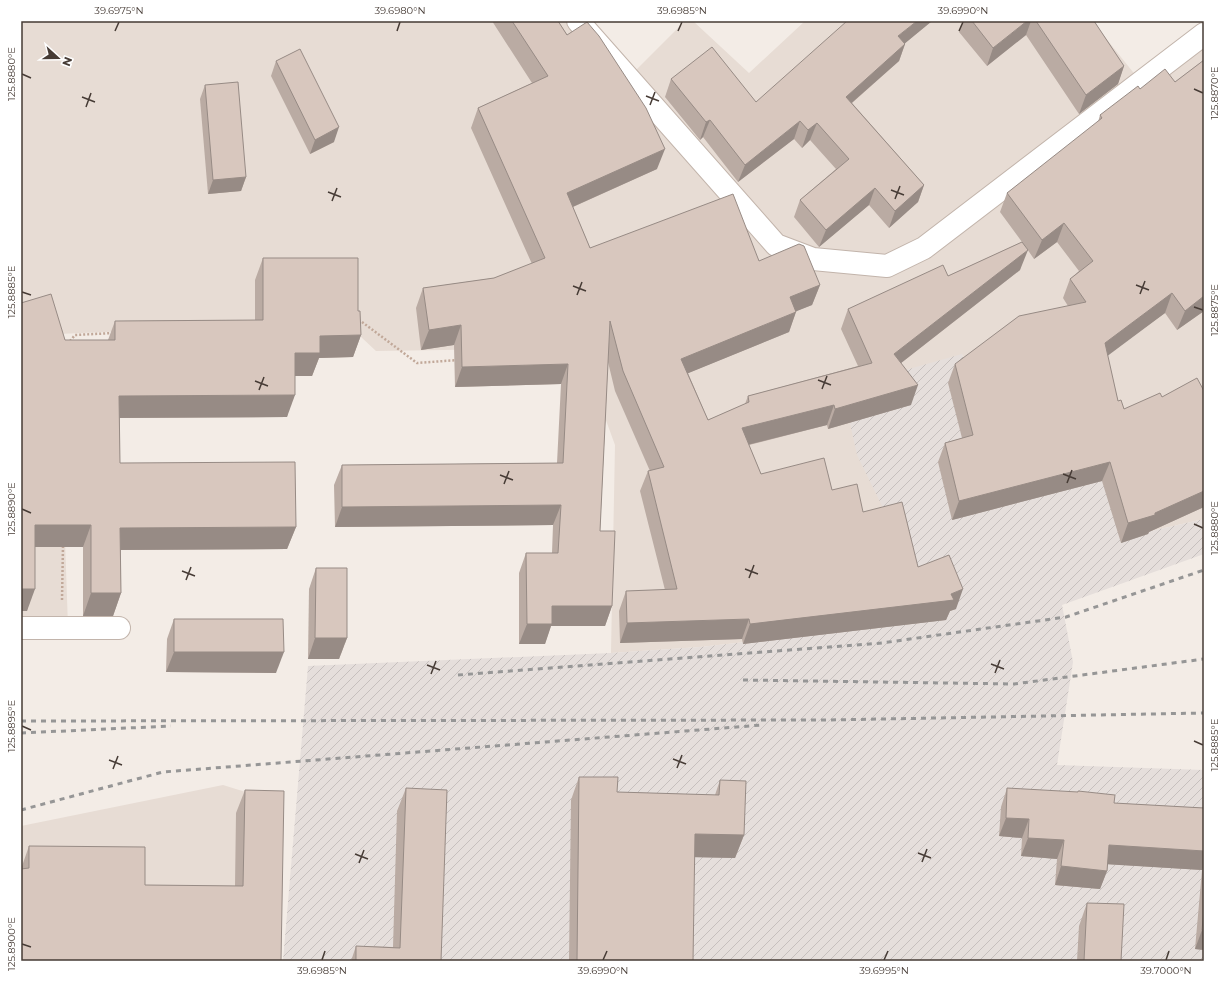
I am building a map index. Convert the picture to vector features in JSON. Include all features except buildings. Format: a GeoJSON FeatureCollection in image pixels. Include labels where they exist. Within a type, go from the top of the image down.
{"type":"FeatureCollection","features":[{"type":"Feature","properties":{"kind":"street"},"geometry":{"type":"LineString","coordinates":[[578,21],[776,245],[812,259],[887,266],[924,248],[1204,34]]}},
{"type":"Feature","properties":{"kind":"street"},"geometry":{"type":"LineString","coordinates":[[21,628],[119,628]]}},
{"type":"Feature","properties":{"kind":"path"},"geometry":{"type":"LineString","coordinates":[[354,322],[362,322],[417,363],[464,359]]}},
{"type":"Feature","properties":{"kind":"path"},"geometry":{"type":"LineString","coordinates":[[68,344],[75,335],[115,333]]}},
{"type":"Feature","properties":{"kind":"path"},"geometry":{"type":"LineString","coordinates":[[62,627],[63,539]]}},
{"type":"Feature","properties":{"kind":"shaded area"},"geometry":{"type":"Polygon","coordinates":[[[21,21],[592,21],[635,71],[685,21],[693,21],[749,73],[805,21],[1092,21],[1145,87],[1204,40],[1204,519],[1147,532],[985,446],[962,354],[937,567],[912,624],[700,647],[611,653],[615,445],[575,335],[511,349],[376,351],[345,322],[58,334],[68,627],[21,628],[21,21]]]}},
{"type":"Feature","properties":{"kind":"shaded area"},"geometry":{"type":"Polygon","coordinates":[[[962,354],[985,445],[1116,418],[1147,532],[1204,519],[1204,554],[1062,605],[1073,662],[1057,765],[1204,770],[1204,961],[283,961],[308,666],[611,653],[700,647],[912,624],[937,567],[912,567],[857,455],[842,388],[962,354]]]}},
{"type":"Feature","properties":{"kind":"shaded area"},"geometry":{"type":"Polygon","coordinates":[[[223,785],[271,800],[266,961],[21,961],[21,826],[223,785]]]}},
{"type":"Feature","properties":{"kind":"railway"},"geometry":{"type":"LineString","coordinates":[[458,675],[882,643],[1066,617],[1204,570]]}},
{"type":"Feature","properties":{"kind":"railway"},"geometry":{"type":"LineString","coordinates":[[743,680],[1014,684],[1204,659]]}},
{"type":"Feature","properties":{"kind":"railway"},"geometry":{"type":"LineString","coordinates":[[21,721],[829,720],[1204,713]]}},
{"type":"Feature","properties":{"kind":"railway"},"geometry":{"type":"LineString","coordinates":[[21,810],[163,772],[762,725]]}},
{"type":"Feature","properties":{"kind":"railway"},"geometry":{"type":"LineString","coordinates":[[21,733],[171,726]]}}]}
